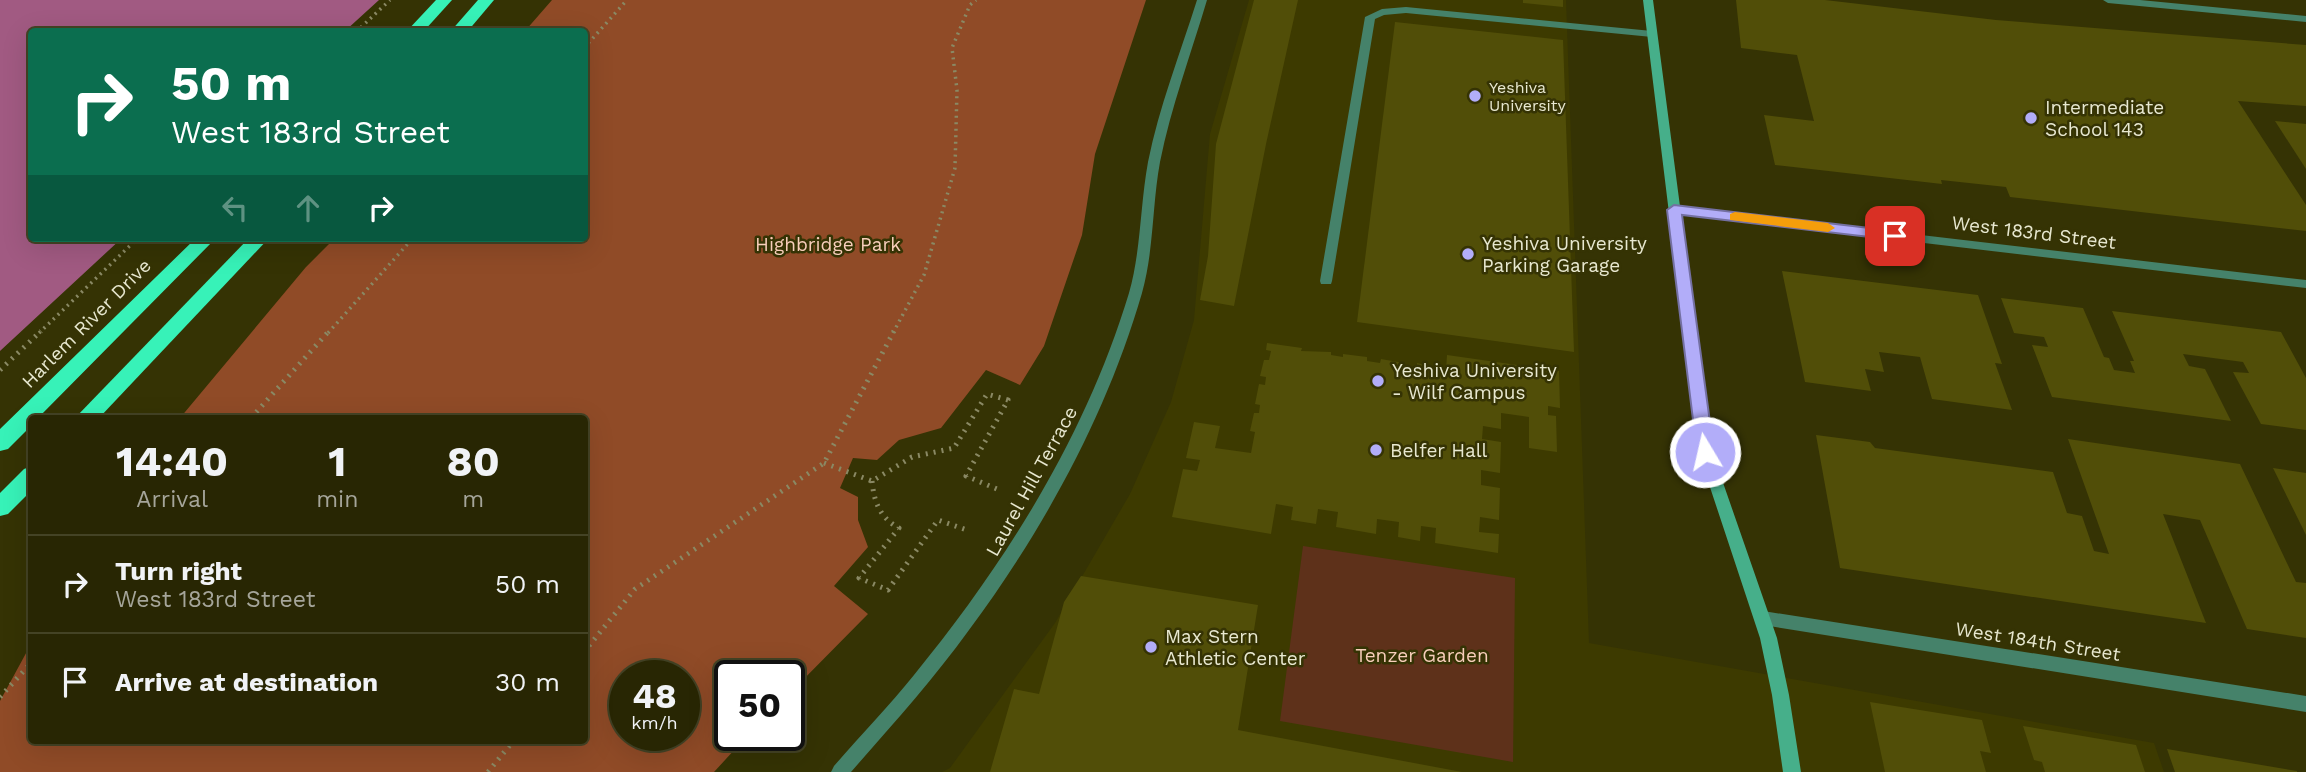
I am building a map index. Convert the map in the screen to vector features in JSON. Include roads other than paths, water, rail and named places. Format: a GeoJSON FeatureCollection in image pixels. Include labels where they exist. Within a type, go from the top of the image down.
{"type":"FeatureCollection","features":[{"type":"Feature","properties":{"kind":"highway"},"geometry":{"type":"LineString","coordinates":[[418,28],[444,0]]}},
{"type":"Feature","properties":{"kind":"highway"},"geometry":{"type":"LineString","coordinates":[[461,28],[486,0]]}},
{"type":"Feature","properties":{"kind":"highway","name":"Harlem River Drive"},"geometry":{"type":"LineString","coordinates":[[28,415],[203,242]]}},
{"type":"Feature","properties":{"kind":"highway"},"geometry":{"type":"LineString","coordinates":[[89,415],[256,242]]}},
{"type":"Feature","properties":{"kind":"highway","name":"Harlem River Drive"},"geometry":{"type":"LineString","coordinates":[[0,443],[28,415]]}},
{"type":"Feature","properties":{"kind":"highway"},"geometry":{"type":"LineString","coordinates":[[0,507],[28,479]]}},
{"type":"Feature","properties":{"kind":"main road"},"geometry":{"type":"LineString","coordinates":[[1648,0],[1705,452],[1763,618],[1778,677],[1792,772]]}},
{"type":"Feature","properties":{"kind":"street","name":"Laurel Hill Terrace"},"geometry":{"type":"LineString","coordinates":[[840,772],[929,670],[1000,574],[1037,517],[1091,416],[1136,293],[1144,256],[1151,181],[1158,146],[1202,0]]}},
{"type":"Feature","properties":{"kind":"street"},"geometry":{"type":"LineString","coordinates":[[2108,0],[2306,19]]}},
{"type":"Feature","properties":{"kind":"street"},"geometry":{"type":"LineString","coordinates":[[1325,281],[1370,17],[1381,12],[1406,10],[1652,34]]}},
{"type":"Feature","properties":{"kind":"street","name":"West 183rd Street"},"geometry":{"type":"LineString","coordinates":[[1674,210],[2306,284]]}},
{"type":"Feature","properties":{"kind":"street","name":"West 184th Street"},"geometry":{"type":"LineString","coordinates":[[1763,618],[2306,704]]}},
{"type":"Feature","properties":{"kind":"place","name":"Yeshiva University"},"geometry":{"type":"Point","coordinates":[1475,96]}},
{"type":"Feature","properties":{"kind":"place","name":"Intermediate School 143"},"geometry":{"type":"Point","coordinates":[2031,118]}},
{"type":"Feature","properties":{"kind":"place","name":"Yeshiva University Parking Garage"},"geometry":{"type":"Point","coordinates":[1468,254]}},
{"type":"Feature","properties":{"kind":"place","name":"Yeshiva University - Wilf Campus"},"geometry":{"type":"Point","coordinates":[1378,381]}},
{"type":"Feature","properties":{"kind":"place","name":"Belfer Hall"},"geometry":{"type":"Point","coordinates":[1376,450]}},
{"type":"Feature","properties":{"kind":"place","name":"Max Stern Athletic Center"},"geometry":{"type":"Point","coordinates":[1151,647]}},
{"type":"Feature","properties":{"kind":"park label","name":"Highbridge Park"},"geometry":{"type":"Point","coordinates":[828,244]}},
{"type":"Feature","properties":{"kind":"park label","name":"Tenzer Garden"},"geometry":{"type":"Point","coordinates":[1422,655]}}]}
